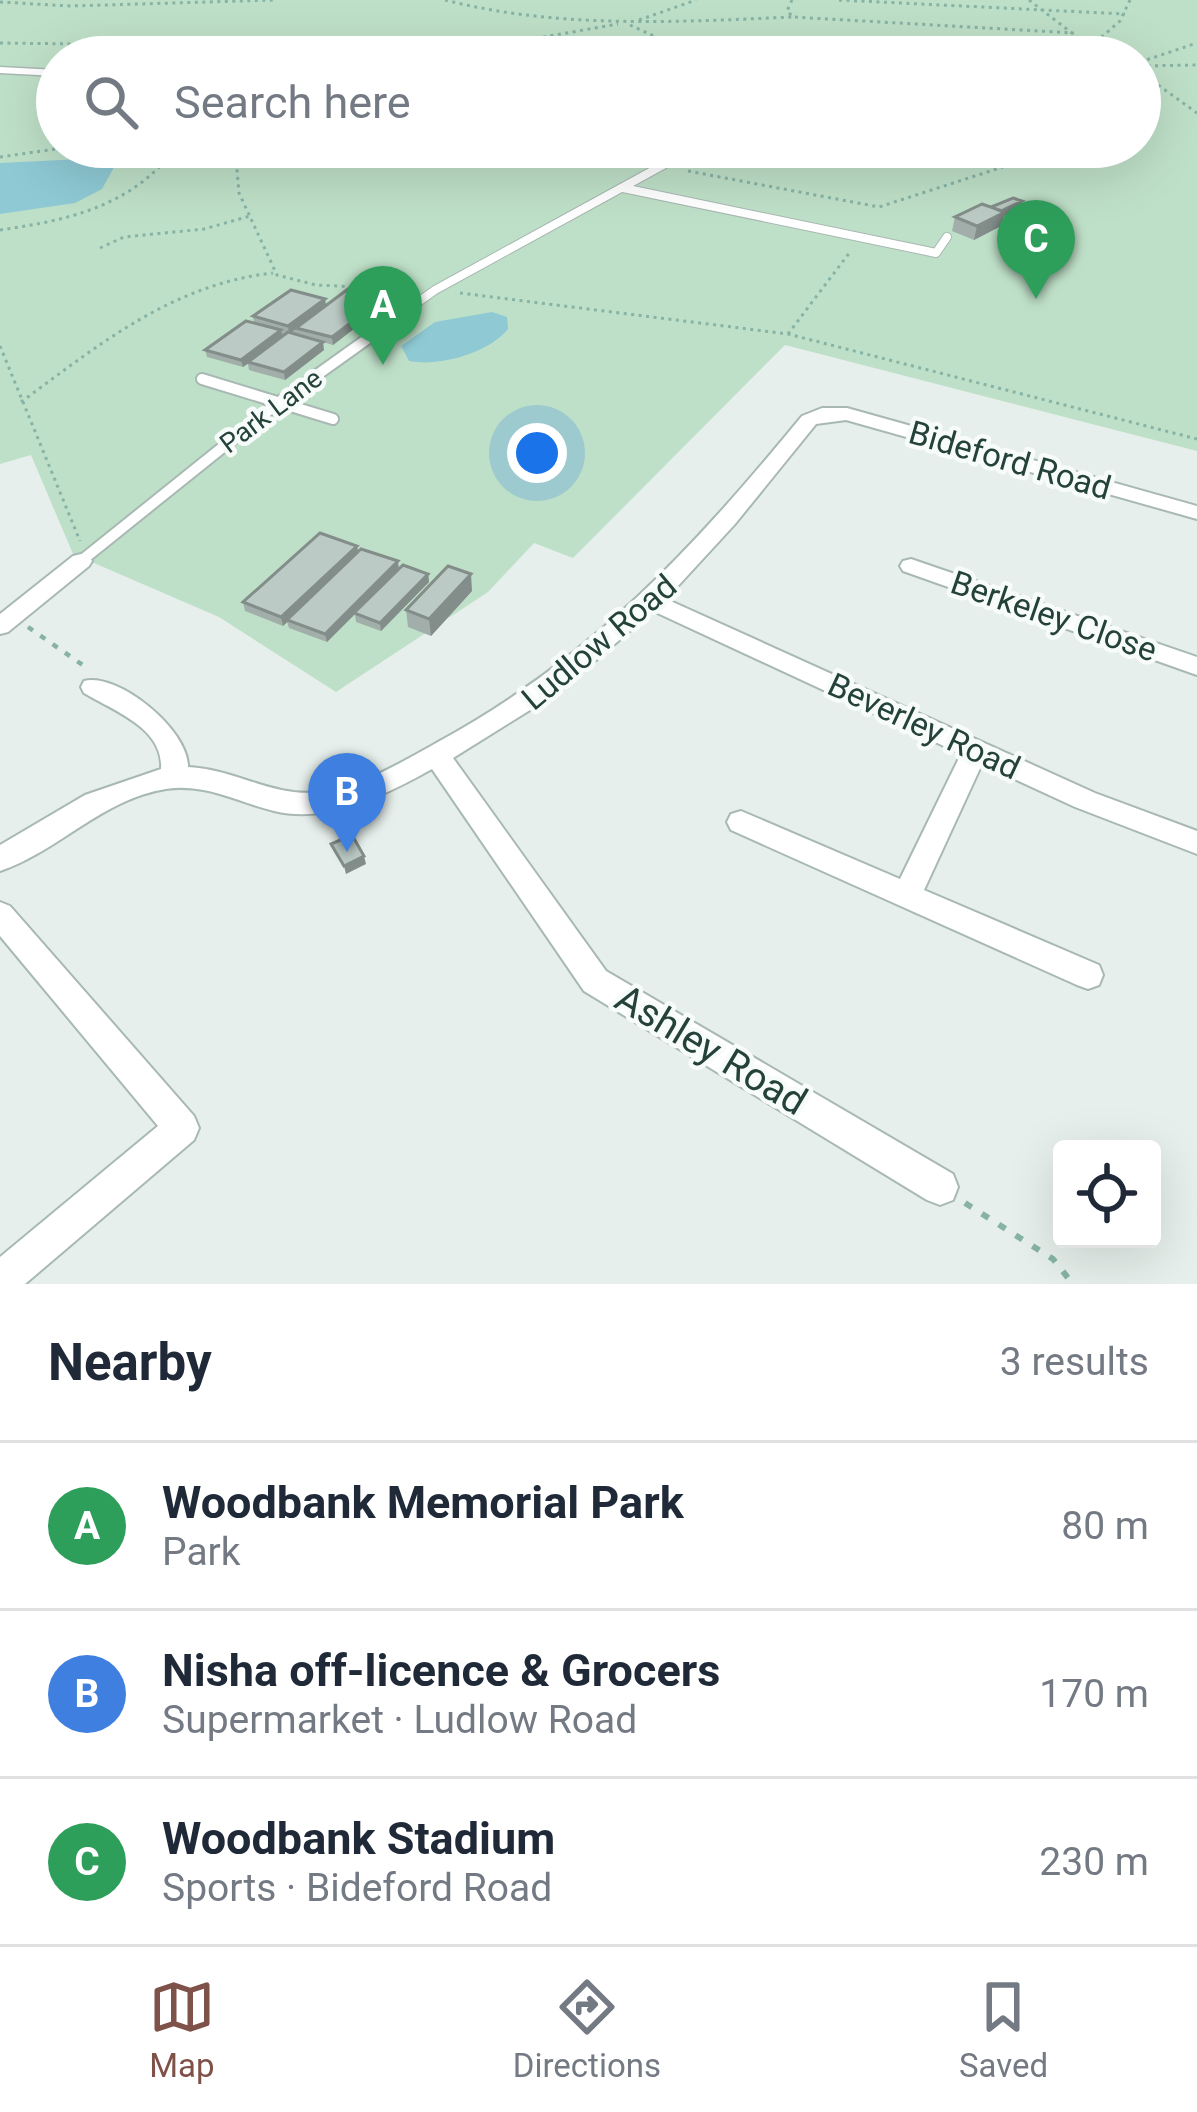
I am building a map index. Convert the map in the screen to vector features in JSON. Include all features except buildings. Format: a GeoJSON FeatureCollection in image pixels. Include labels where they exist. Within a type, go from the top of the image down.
{"type":"FeatureCollection","features":[{"type":"Feature","properties":{"kind":"street","name":"Bideford Road"},"geometry":{"type":"LineString","coordinates":[[822,414],[847,414],[1197,513]]}},
{"type":"Feature","properties":{"kind":"street","name":"Ludlow Road"},"geometry":{"type":"LineString","coordinates":[[175,776],[203,778],[252,797],[307,804],[385,782],[436,755],[544,694],[653,602],[725,524],[809,420],[822,414]]}},
{"type":"Feature","properties":{"kind":"street","name":"Park Lane"},"geometry":{"type":"LineString","coordinates":[[6,622],[84,559]]}},
{"type":"Feature","properties":{"kind":"street","name":"Berkeley Close"},"geometry":{"type":"LineString","coordinates":[[911,566],[1197,666]]}},
{"type":"Feature","properties":{"kind":"street","name":"Beverley Road"},"geometry":{"type":"LineString","coordinates":[[653,602],[1085,800],[1197,844]]}},
{"type":"Feature","properties":{"kind":"street"},"geometry":{"type":"LineString","coordinates":[[0,859],[126,789],[175,776],[179,757],[172,738],[93,687]]}},
{"type":"Feature","properties":{"kind":"street"},"geometry":{"type":"LineString","coordinates":[[908,893],[976,750]]}},
{"type":"Feature","properties":{"kind":"street","name":"Ashley Road"},"geometry":{"type":"LineString","coordinates":[[436,755],[595,981],[940,1187]]}},
{"type":"Feature","properties":{"kind":"street"},"geometry":{"type":"LineString","coordinates":[[741,822],[1088,975]]}},
{"type":"Feature","properties":{"kind":"street"},"geometry":{"type":"LineString","coordinates":[[0,915],[182,1128],[0,1281]]}},
{"type":"Feature","properties":{"kind":"lane"},"geometry":{"type":"LineString","coordinates":[[0,70],[36,72]]}},
{"type":"Feature","properties":{"kind":"lane","name":"Park Lane"},"geometry":{"type":"LineString","coordinates":[[84,559],[279,403],[435,290],[659,168]]}},
{"type":"Feature","properties":{"kind":"lane"},"geometry":{"type":"LineString","coordinates":[[622,188],[936,253],[947,237]]}},
{"type":"Feature","properties":{"kind":"lane"},"geometry":{"type":"LineString","coordinates":[[202,379],[333,419]]}},
{"type":"Feature","properties":{"kind":"path"},"geometry":{"type":"LineString","coordinates":[[0,2],[70,6],[275,0]]}},
{"type":"Feature","properties":{"kind":"path"},"geometry":{"type":"LineString","coordinates":[[445,0],[484,10],[624,23],[793,17],[1074,34]]}},
{"type":"Feature","properties":{"kind":"path"},"geometry":{"type":"LineString","coordinates":[[631,23],[696,0]]}},
{"type":"Feature","properties":{"kind":"path"},"geometry":{"type":"LineString","coordinates":[[792,0],[787,11],[793,17]]}},
{"type":"Feature","properties":{"kind":"path"},"geometry":{"type":"LineString","coordinates":[[839,0],[1125,14]]}},
{"type":"Feature","properties":{"kind":"path"},"geometry":{"type":"LineString","coordinates":[[1029,0],[1077,36]]}},
{"type":"Feature","properties":{"kind":"path"},"geometry":{"type":"LineString","coordinates":[[1102,36],[1120,21],[1130,0]]}},
{"type":"Feature","properties":{"kind":"path"},"geometry":{"type":"LineString","coordinates":[[549,36],[624,23]]}},
{"type":"Feature","properties":{"kind":"path"},"geometry":{"type":"LineString","coordinates":[[631,23],[657,36]]}},
{"type":"Feature","properties":{"kind":"path"},"geometry":{"type":"LineString","coordinates":[[0,43],[36,43]]}},
{"type":"Feature","properties":{"kind":"path"},"geometry":{"type":"LineString","coordinates":[[1161,58],[1197,43]]}},
{"type":"Feature","properties":{"kind":"path"},"geometry":{"type":"LineString","coordinates":[[1161,66],[1197,65]]}},
{"type":"Feature","properties":{"kind":"path"},"geometry":{"type":"LineString","coordinates":[[1161,84],[1197,113]]}},
{"type":"Feature","properties":{"kind":"path"},"geometry":{"type":"LineString","coordinates":[[0,157],[36,152]]}},
{"type":"Feature","properties":{"kind":"path"},"geometry":{"type":"LineString","coordinates":[[0,230],[54,222],[107,204],[143,182],[155,168]]}},
{"type":"Feature","properties":{"kind":"path"},"geometry":{"type":"LineString","coordinates":[[232,168],[234,183],[275,273]]}},
{"type":"Feature","properties":{"kind":"path"},"geometry":{"type":"LineString","coordinates":[[680,168],[879,207],[1000,168]]}},
{"type":"Feature","properties":{"kind":"path"},"geometry":{"type":"LineString","coordinates":[[100,248],[124,237],[204,229],[250,216]]}},
{"type":"Feature","properties":{"kind":"path"},"geometry":{"type":"LineString","coordinates":[[788,334],[861,238]]}},
{"type":"Feature","properties":{"kind":"path"},"geometry":{"type":"LineString","coordinates":[[21,402],[148,312],[220,278],[275,273],[316,285],[435,290],[788,334],[1195,438]]}},
{"type":"Feature","properties":{"kind":"path"},"geometry":{"type":"LineString","coordinates":[[0,346],[84,559]]}},
{"type":"Feature","properties":{"kind":"path"},"geometry":{"type":"LineString","coordinates":[[6,622],[86,665],[93,687]]}},
{"type":"Feature","properties":{"kind":"path"},"geometry":{"type":"LineString","coordinates":[[940,1187],[1053,1259],[1073,1284]]}},
{"type":"Feature","properties":{"kind":"green space"},"geometry":{"type":"Polygon","coordinates":[[[0,0],[1197,0],[1197,451],[785,345],[573,558],[534,543],[488,592],[336,692],[219,617],[73,554],[31,455],[0,464],[0,0]]]}},
{"type":"Feature","properties":{"kind":"water"},"geometry":{"type":"Polygon","coordinates":[[[0,163],[114,168],[102,189],[75,203],[0,214],[0,163]]]}},
{"type":"Feature","properties":{"kind":"water"},"geometry":{"type":"Polygon","coordinates":[[[492,312],[507,317],[508,329],[476,351],[421,362],[409,361],[401,346],[435,322],[492,312]]]}},
{"type":"Feature","properties":{"kind":"place","name":"Woodbank Stadium"},"geometry":{"type":"Point","coordinates":[1036,299]}},
{"type":"Feature","properties":{"kind":"place","name":"Woodbank Memorial Park"},"geometry":{"type":"Point","coordinates":[383,365]}},
{"type":"Feature","properties":{"kind":"place","name":"Nisha off-licence & Grocers"},"geometry":{"type":"Point","coordinates":[347,852]}}]}
